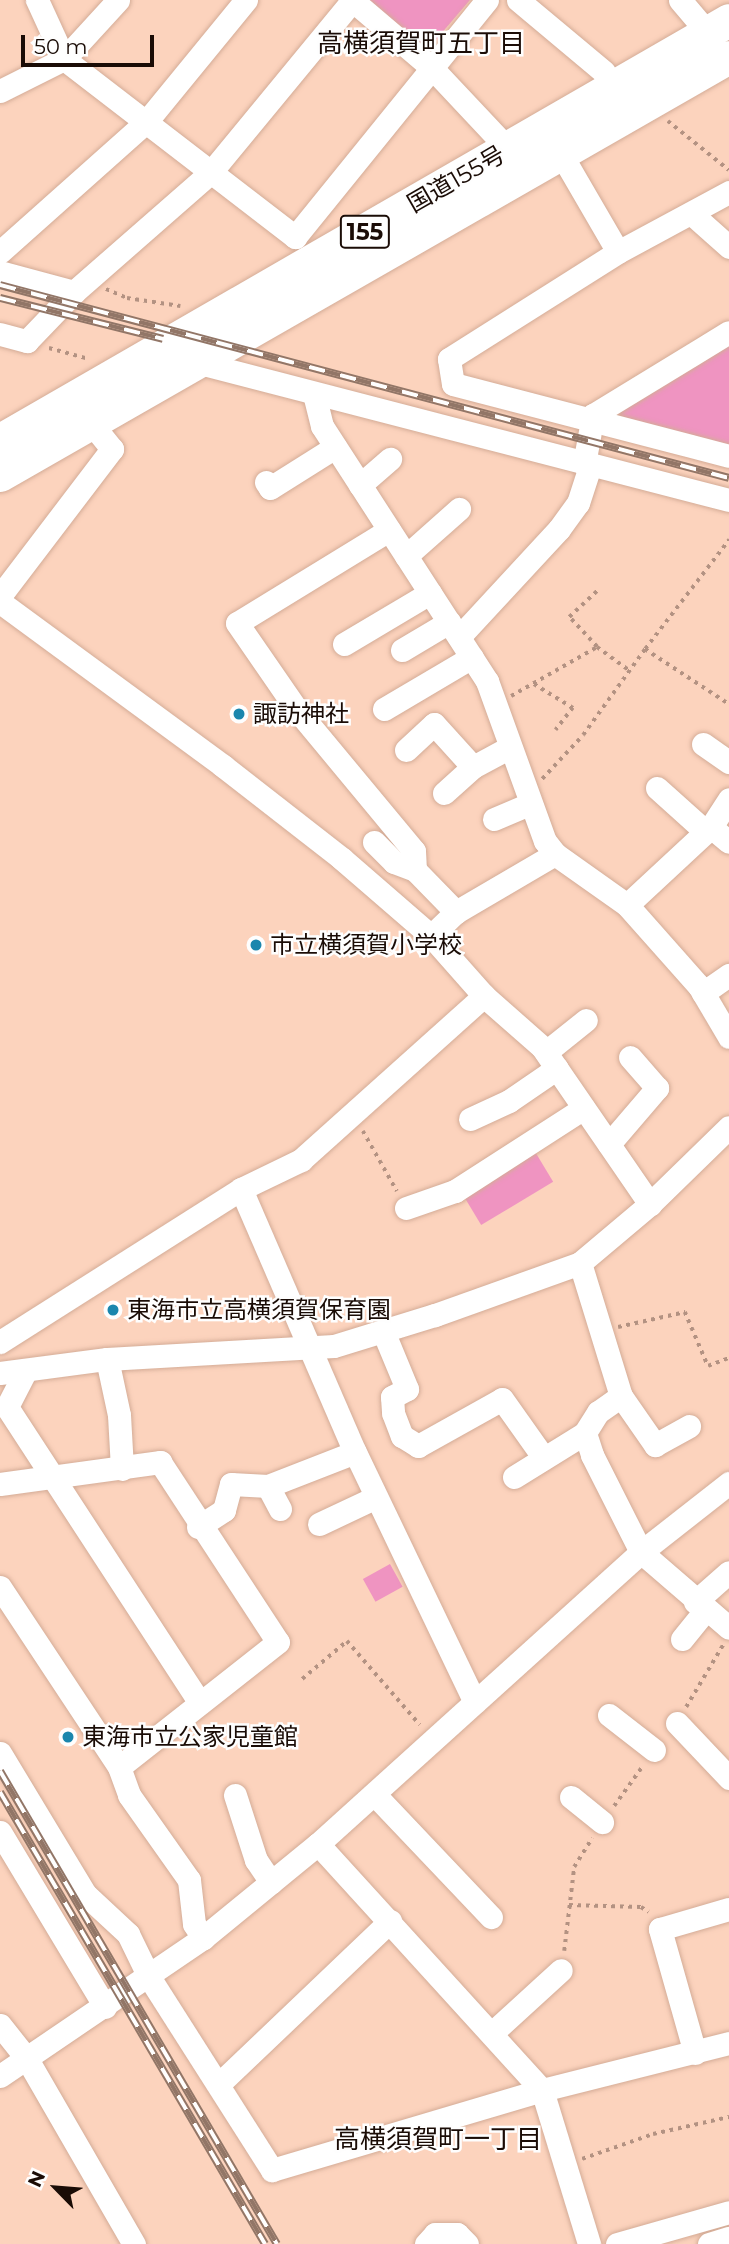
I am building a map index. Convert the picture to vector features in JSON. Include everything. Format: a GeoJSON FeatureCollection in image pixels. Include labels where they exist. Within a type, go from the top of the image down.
{"type":"FeatureCollection","features":[{"type":"Feature","properties":{"kind":"highway","name":"国道155号"},"geometry":{"type":"LineString","coordinates":[[0,475],[89,421],[200,363],[647,104],[722,37]]}},
{"type":"Feature","properties":{"kind":"highway","name":"国道155号"},"geometry":{"type":"LineString","coordinates":[[0,440],[508,149],[722,37]]}},
{"type":"Feature","properties":{"kind":"street"},"geometry":{"type":"LineString","coordinates":[[37,0],[64,59],[295,237],[487,0]]}},
{"type":"Feature","properties":{"kind":"street"},"geometry":{"type":"LineString","coordinates":[[0,91],[64,59],[118,0]]}},
{"type":"Feature","properties":{"kind":"street"},"geometry":{"type":"LineString","coordinates":[[0,252],[146,122],[246,0]]}},
{"type":"Feature","properties":{"kind":"street"},"geometry":{"type":"LineString","coordinates":[[0,334],[27,341],[74,292],[211,172],[352,0],[432,68],[508,149]]}},
{"type":"Feature","properties":{"kind":"street"},"geometry":{"type":"LineString","coordinates":[[518,0],[604,72]]}},
{"type":"Feature","properties":{"kind":"street"},"geometry":{"type":"LineString","coordinates":[[680,0],[722,37]]}},
{"type":"Feature","properties":{"kind":"street"},"geometry":{"type":"LineString","coordinates":[[561,154],[618,252]]}},
{"type":"Feature","properties":{"kind":"street"},"geometry":{"type":"LineString","coordinates":[[729,192],[618,252],[449,359],[453,384],[591,423],[729,456]]}},
{"type":"Feature","properties":{"kind":"street"},"geometry":{"type":"LineString","coordinates":[[692,214],[729,247]]}},
{"type":"Feature","properties":{"kind":"street"},"geometry":{"type":"LineString","coordinates":[[0,272],[74,292]]}},
{"type":"Feature","properties":{"kind":"street"},"geometry":{"type":"LineString","coordinates":[[402,649],[454,630],[559,530],[578,503],[587,465],[593,415],[729,332]]}},
{"type":"Feature","properties":{"kind":"street"},"geometry":{"type":"LineString","coordinates":[[200,363],[729,500]]}},
{"type":"Feature","properties":{"kind":"street"},"geometry":{"type":"LineString","coordinates":[[314,394],[321,426],[472,657],[495,704],[529,800],[555,854],[627,905],[703,993],[729,1037]]}},
{"type":"Feature","properties":{"kind":"street"},"geometry":{"type":"LineString","coordinates":[[0,596],[112,449],[89,421]]}},
{"type":"Feature","properties":{"kind":"street"},"geometry":{"type":"LineString","coordinates":[[266,482],[270,488],[335,447]]}},
{"type":"Feature","properties":{"kind":"street"},"geometry":{"type":"LineString","coordinates":[[360,485],[390,459]]}},
{"type":"Feature","properties":{"kind":"street"},"geometry":{"type":"LineString","coordinates":[[406,556],[459,509]]}},
{"type":"Feature","properties":{"kind":"street"},"geometry":{"type":"LineString","coordinates":[[389,530],[237,623],[297,710],[414,851],[415,870]]}},
{"type":"Feature","properties":{"kind":"street"},"geometry":{"type":"LineString","coordinates":[[344,644],[430,593]]}},
{"type":"Feature","properties":{"kind":"street"},"geometry":{"type":"LineString","coordinates":[[0,602],[244,782],[430,936],[484,996],[551,1060],[650,1204]]}},
{"type":"Feature","properties":{"kind":"street"},"geometry":{"type":"LineString","coordinates":[[384,709],[472,657]]}},
{"type":"Feature","properties":{"kind":"street"},"geometry":{"type":"LineString","coordinates":[[406,750],[433,724],[473,767]]}},
{"type":"Feature","properties":{"kind":"street"},"geometry":{"type":"LineString","coordinates":[[703,744],[729,762]]}},
{"type":"Feature","properties":{"kind":"street"},"geometry":{"type":"LineString","coordinates":[[444,793],[473,767],[510,747]]}},
{"type":"Feature","properties":{"kind":"street"},"geometry":{"type":"LineString","coordinates":[[657,788],[708,830],[729,842]]}},
{"type":"Feature","properties":{"kind":"street"},"geometry":{"type":"LineString","coordinates":[[627,905],[708,830],[729,799]]}},
{"type":"Feature","properties":{"kind":"street"},"geometry":{"type":"LineString","coordinates":[[494,819],[529,800]]}},
{"type":"Feature","properties":{"kind":"street"},"geometry":{"type":"LineString","coordinates":[[374,842],[394,862],[415,870],[456,912]]}},
{"type":"Feature","properties":{"kind":"street"},"geometry":{"type":"LineString","coordinates":[[430,936],[456,912],[555,854]]}},
{"type":"Feature","properties":{"kind":"street"},"geometry":{"type":"LineString","coordinates":[[703,993],[729,975]]}},
{"type":"Feature","properties":{"kind":"street"},"geometry":{"type":"LineString","coordinates":[[0,1342],[241,1189],[301,1160],[351,1111],[484,996]]}},
{"type":"Feature","properties":{"kind":"street"},"geometry":{"type":"LineString","coordinates":[[470,1119],[509,1101],[551,1060],[586,1020]]}},
{"type":"Feature","properties":{"kind":"street"},"geometry":{"type":"LineString","coordinates":[[609,1144],[657,1088],[631,1057]]}},
{"type":"Feature","properties":{"kind":"street"},"geometry":{"type":"LineString","coordinates":[[406,1208],[455,1191],[584,1108]]}},
{"type":"Feature","properties":{"kind":"street"},"geometry":{"type":"LineString","coordinates":[[0,1373],[107,1359],[311,1348],[383,1331],[580,1263],[650,1204],[729,1127]]}},
{"type":"Feature","properties":{"kind":"street"},"geometry":{"type":"LineString","coordinates":[[241,1189],[355,1452],[475,1702]]}},
{"type":"Feature","properties":{"kind":"street"},"geometry":{"type":"LineString","coordinates":[[580,1263],[621,1396],[655,1445],[689,1426]]}},
{"type":"Feature","properties":{"kind":"street"},"geometry":{"type":"LineString","coordinates":[[383,1331],[407,1389],[392,1397],[402,1436],[418,1446],[502,1399],[542,1457]]}},
{"type":"Feature","properties":{"kind":"street"},"geometry":{"type":"LineString","coordinates":[[107,1359],[119,1415],[122,1469]]}},
{"type":"Feature","properties":{"kind":"street"},"geometry":{"type":"LineString","coordinates":[[26,1370],[7,1407],[200,1703]]}},
{"type":"Feature","properties":{"kind":"street"},"geometry":{"type":"LineString","coordinates":[[514,1477],[542,1457],[585,1433],[598,1412],[621,1396]]}},
{"type":"Feature","properties":{"kind":"street"},"geometry":{"type":"LineString","coordinates":[[585,1433],[612,1500],[641,1552],[729,1631]]}},
{"type":"Feature","properties":{"kind":"street"},"geometry":{"type":"LineString","coordinates":[[198,1527],[224,1510],[231,1484],[268,1486],[355,1452]]}},
{"type":"Feature","properties":{"kind":"street"},"geometry":{"type":"LineString","coordinates":[[0,1484],[160,1462],[198,1527],[278,1642],[119,1767]]}},
{"type":"Feature","properties":{"kind":"street"},"geometry":{"type":"LineString","coordinates":[[0,2076],[203,1938],[376,1796],[433,1740],[641,1552],[729,1483]]}},
{"type":"Feature","properties":{"kind":"street"},"geometry":{"type":"LineString","coordinates":[[268,1486],[280,1509]]}},
{"type":"Feature","properties":{"kind":"street"},"geometry":{"type":"LineString","coordinates":[[319,1524],[376,1497]]}},
{"type":"Feature","properties":{"kind":"street"},"geometry":{"type":"LineString","coordinates":[[682,1639],[700,1607],[729,1572]]}},
{"type":"Feature","properties":{"kind":"street"},"geometry":{"type":"LineString","coordinates":[[0,1587],[119,1767],[129,1794],[189,1880],[194,1924],[203,1938]]}},
{"type":"Feature","properties":{"kind":"street"},"geometry":{"type":"LineString","coordinates":[[609,1715],[654,1750]]}},
{"type":"Feature","properties":{"kind":"street"},"geometry":{"type":"LineString","coordinates":[[677,1723],[729,1778]]}},
{"type":"Feature","properties":{"kind":"street"},"geometry":{"type":"LineString","coordinates":[[0,1753],[85,1894],[128,1934],[149,1977],[220,2083],[272,2170],[542,2090],[729,2043]]}},
{"type":"Feature","properties":{"kind":"street"},"geometry":{"type":"LineString","coordinates":[[235,1795],[256,1860],[271,1882]]}},
{"type":"Feature","properties":{"kind":"street"},"geometry":{"type":"LineString","coordinates":[[376,1796],[491,1916]]}},
{"type":"Feature","properties":{"kind":"street"},"geometry":{"type":"LineString","coordinates":[[571,1797],[602,1822]]}},
{"type":"Feature","properties":{"kind":"street"},"geometry":{"type":"LineString","coordinates":[[0,1832],[105,2007]]}},
{"type":"Feature","properties":{"kind":"street"},"geometry":{"type":"LineString","coordinates":[[318,1844],[542,2090],[589,2244]]}},
{"type":"Feature","properties":{"kind":"street"},"geometry":{"type":"LineString","coordinates":[[695,2053],[660,1929],[729,1909]]}},
{"type":"Feature","properties":{"kind":"street"},"geometry":{"type":"LineString","coordinates":[[220,2083],[390,1921]]}},
{"type":"Feature","properties":{"kind":"street"},"geometry":{"type":"LineString","coordinates":[[492,2033],[561,1970]]}},
{"type":"Feature","properties":{"kind":"street"},"geometry":{"type":"LineString","coordinates":[[0,2025],[27,2059],[134,2244]]}},
{"type":"Feature","properties":{"kind":"street"},"geometry":{"type":"LineString","coordinates":[[617,2244],[729,2212]]}},
{"type":"Feature","properties":{"kind":"street"},"geometry":{"type":"LineString","coordinates":[[426,2244],[435,2234],[457,2234],[467,2244]]}},
{"type":"Feature","properties":{"kind":"street"},"geometry":{"type":"LineString","coordinates":[[709,2244],[729,2238]]}},
{"type":"Feature","properties":{"kind":"path"},"geometry":{"type":"LineString","coordinates":[[647,104],[729,170]]}},
{"type":"Feature","properties":{"kind":"path"},"geometry":{"type":"LineString","coordinates":[[93,275],[102,287],[127,298],[185,307]]}},
{"type":"Feature","properties":{"kind":"path"},"geometry":{"type":"LineString","coordinates":[[27,341],[93,360]]}},
{"type":"Feature","properties":{"kind":"path"},"geometry":{"type":"LineString","coordinates":[[529,800],[583,735],[629,670],[729,540]]}},
{"type":"Feature","properties":{"kind":"path"},"geometry":{"type":"LineString","coordinates":[[599,589],[569,617],[597,647],[629,670]]}},
{"type":"Feature","properties":{"kind":"path"},"geometry":{"type":"LineString","coordinates":[[495,704],[597,647]]}},
{"type":"Feature","properties":{"kind":"path"},"geometry":{"type":"LineString","coordinates":[[645,649],[729,705]]}},
{"type":"Feature","properties":{"kind":"path"},"geometry":{"type":"LineString","coordinates":[[534,684],[573,708],[556,730]]}},
{"type":"Feature","properties":{"kind":"path"},"geometry":{"type":"LineString","coordinates":[[351,1111],[406,1208]]}},
{"type":"Feature","properties":{"kind":"path"},"geometry":{"type":"LineString","coordinates":[[599,1331],[685,1312],[708,1366],[729,1358]]}},
{"type":"Feature","properties":{"kind":"path"},"geometry":{"type":"LineString","coordinates":[[677,1723],[729,1631]]}},
{"type":"Feature","properties":{"kind":"path"},"geometry":{"type":"LineString","coordinates":[[302,1679],[346,1641],[433,1740]]}},
{"type":"Feature","properties":{"kind":"path"},"geometry":{"type":"LineString","coordinates":[[561,1970],[574,1867],[602,1822],[654,1750]]}},
{"type":"Feature","properties":{"kind":"path"},"geometry":{"type":"LineString","coordinates":[[569,1905],[641,1907],[671,1926]]}},
{"type":"Feature","properties":{"kind":"path"},"geometry":{"type":"LineString","coordinates":[[563,2164],[653,2134],[729,2118]]}},
{"type":"Feature","properties":{"kind":"shaded area"},"geometry":{"type":"Polygon","coordinates":[[[364,0],[470,0],[428,49],[366,6],[364,0]]]}},
{"type":"Feature","properties":{"kind":"shaded area"},"geometry":{"type":"Polygon","coordinates":[[[729,340],[729,445],[617,417],[617,408],[729,340]]]}},
{"type":"Feature","properties":{"kind":"shaded area"},"geometry":{"type":"Polygon","coordinates":[[[531,1145],[553,1182],[481,1225],[459,1188],[531,1145]]]}},
{"type":"Feature","properties":{"kind":"shaded area"},"geometry":{"type":"Polygon","coordinates":[[[390,1564],[403,1587],[375,1602],[363,1579],[390,1564]]]}},
{"type":"Feature","properties":{"kind":"railway"},"geometry":{"type":"LineString","coordinates":[[0,285],[729,478]]}},
{"type":"Feature","properties":{"kind":"railway"},"geometry":{"type":"LineString","coordinates":[[0,298],[163,339]]}},
{"type":"Feature","properties":{"kind":"railway"},"geometry":{"type":"LineString","coordinates":[[0,1771],[277,2244]]}},
{"type":"Feature","properties":{"kind":"railway"},"geometry":{"type":"LineString","coordinates":[[0,1792],[265,2244]]}},
{"type":"Feature","properties":{"kind":"place","name":"諏訪神社"},"geometry":{"type":"Point","coordinates":[239,714]}},
{"type":"Feature","properties":{"kind":"place","name":"市立横須賀小学校"},"geometry":{"type":"Point","coordinates":[256,945]}},
{"type":"Feature","properties":{"kind":"place","name":"東海市立高横須賀保育園"},"geometry":{"type":"Point","coordinates":[113,1310]}},
{"type":"Feature","properties":{"kind":"place","name":"東海市立公家児童館"},"geometry":{"type":"Point","coordinates":[68,1737]}},
{"type":"Feature","properties":{"kind":"district","name":"高横須賀町五丁目"},"geometry":{"type":"Point","coordinates":[421,44]}},
{"type":"Feature","properties":{"kind":"district","name":"高横須賀町一丁目"},"geometry":{"type":"Point","coordinates":[438,2140]}}]}
